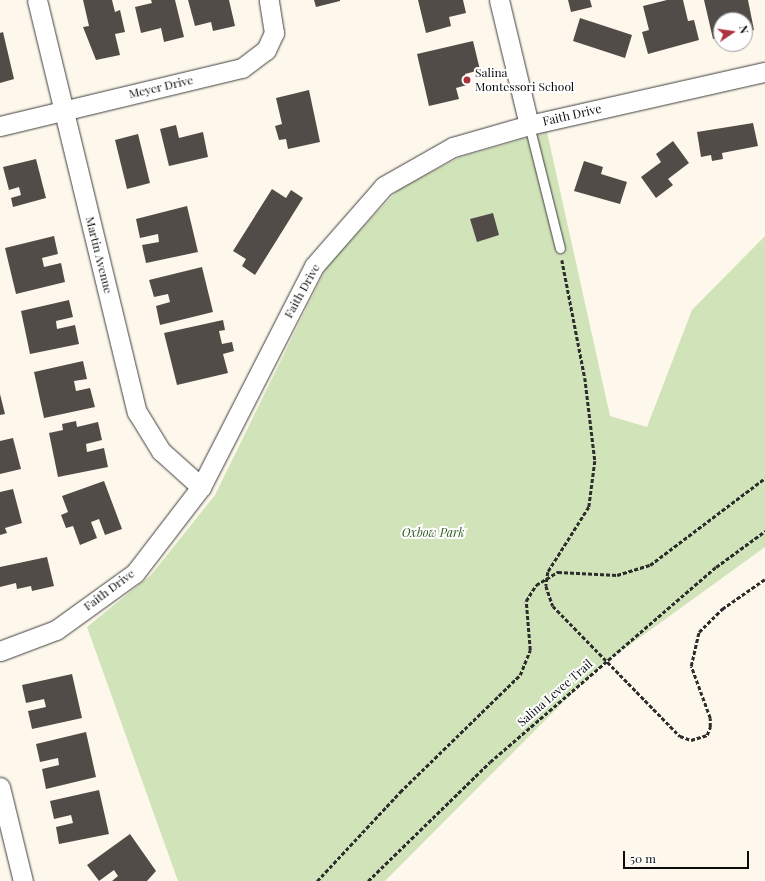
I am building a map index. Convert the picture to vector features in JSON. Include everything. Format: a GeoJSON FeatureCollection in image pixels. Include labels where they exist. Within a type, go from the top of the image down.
{"type":"FeatureCollection","features":[{"type":"Feature","properties":{"kind":"street","name":"Martin Avenue"},"geometry":{"type":"LineString","coordinates":[[37,0],[137,412],[161,451],[201,487]]}},
{"type":"Feature","properties":{"kind":"street","name":"Meyer Drive"},"geometry":{"type":"LineString","coordinates":[[0,126],[242,68],[266,50],[274,33],[269,0]]}},
{"type":"Feature","properties":{"kind":"street"},"geometry":{"type":"LineString","coordinates":[[499,0],[529,125]]}},
{"type":"Feature","properties":{"kind":"street","name":"Faith Drive"},"geometry":{"type":"LineString","coordinates":[[0,651],[56,630],[135,573],[201,487],[314,266],[384,186],[453,147],[529,125],[765,72]]}},
{"type":"Feature","properties":{"kind":"street"},"geometry":{"type":"LineString","coordinates":[[0,786],[23,881]]}},
{"type":"Feature","properties":{"kind":"lane"},"geometry":{"type":"LineString","coordinates":[[529,125],[560,248]]}},
{"type":"Feature","properties":{"kind":"path"},"geometry":{"type":"LineString","coordinates":[[317,881],[400,792],[520,675],[530,650],[526,601],[547,577],[558,553],[589,507],[594,488],[592,420],[560,248]]}},
{"type":"Feature","properties":{"kind":"path"},"geometry":{"type":"LineString","coordinates":[[547,577],[574,570],[617,575],[650,565],[765,478]]}},
{"type":"Feature","properties":{"kind":"path","name":"Salina Levee Trail"},"geometry":{"type":"LineString","coordinates":[[368,881],[490,762],[605,661],[765,531]]}},
{"type":"Feature","properties":{"kind":"path"},"geometry":{"type":"LineString","coordinates":[[547,577],[553,606],[605,661],[680,736],[699,739],[707,735],[710,718],[693,678],[691,655],[694,644],[708,622],[765,579]]}},
{"type":"Feature","properties":{"kind":"green space","name":"Oxbow Park"},"geometry":{"type":"Polygon","coordinates":[[[547,132],[610,416],[647,427],[692,310],[765,236],[765,547],[595,670],[385,881],[178,881],[87,627],[151,575],[215,495],[328,264],[399,189],[460,157],[547,132]]]}},
{"type":"Feature","properties":{"kind":"building"},"geometry":{"type":"Polygon","coordinates":[[[83,0],[112,0],[115,12],[120,10],[125,32],[115,34],[120,55],[96,60],[83,27],[89,26],[83,0]]]}},
{"type":"Feature","properties":{"kind":"building"},"geometry":{"type":"Polygon","coordinates":[[[151,0],[175,0],[184,37],[164,42],[161,28],[141,33],[135,7],[152,3],[151,0]]]}},
{"type":"Feature","properties":{"kind":"building"},"geometry":{"type":"Polygon","coordinates":[[[188,0],[229,0],[235,26],[213,31],[211,22],[195,26],[188,0]]]}},
{"type":"Feature","properties":{"kind":"building"},"geometry":{"type":"Polygon","coordinates":[[[314,0],[340,0],[340,1],[316,7],[314,0]]]}},
{"type":"Feature","properties":{"kind":"building"},"geometry":{"type":"Polygon","coordinates":[[[418,0],[463,0],[466,13],[449,17],[451,26],[426,33],[418,0]]]}},
{"type":"Feature","properties":{"kind":"building"},"geometry":{"type":"Polygon","coordinates":[[[568,0],[590,0],[592,7],[571,12],[568,0]]]}},
{"type":"Feature","properties":{"kind":"building"},"geometry":{"type":"Polygon","coordinates":[[[667,0],[683,0],[688,21],[694,20],[699,40],[648,54],[642,32],[649,30],[643,6],[667,0]]]}},
{"type":"Feature","properties":{"kind":"building"},"geometry":{"type":"Polygon","coordinates":[[[704,0],[748,0],[750,12],[713,12],[713,39],[704,0]]]}},
{"type":"Feature","properties":{"kind":"building"},"geometry":{"type":"Polygon","coordinates":[[[580,18],[632,35],[625,58],[573,41],[580,18]]]}},
{"type":"Feature","properties":{"kind":"building"},"geometry":{"type":"Polygon","coordinates":[[[3,32],[14,79],[0,83],[0,33],[3,32]]]}},
{"type":"Feature","properties":{"kind":"building"},"geometry":{"type":"Polygon","coordinates":[[[473,41],[480,70],[465,74],[467,85],[456,88],[459,99],[429,106],[417,54],[473,41]]]}},
{"type":"Feature","properties":{"kind":"building"},"geometry":{"type":"Polygon","coordinates":[[[309,90],[320,142],[288,149],[286,139],[279,140],[275,126],[282,124],[276,98],[309,90]]]}},
{"type":"Feature","properties":{"kind":"building"},"geometry":{"type":"Polygon","coordinates":[[[753,123],[758,146],[722,153],[723,159],[712,161],[711,155],[701,157],[697,132],[753,123]]]}},
{"type":"Feature","properties":{"kind":"building"},"geometry":{"type":"Polygon","coordinates":[[[176,125],[179,138],[203,132],[208,157],[169,166],[160,129],[176,125]]]}},
{"type":"Feature","properties":{"kind":"building"},"geometry":{"type":"Polygon","coordinates":[[[138,134],[150,183],[127,189],[115,140],[138,134]]]}},
{"type":"Feature","properties":{"kind":"building"},"geometry":{"type":"Polygon","coordinates":[[[673,141],[689,163],[668,179],[673,185],[656,198],[641,177],[661,162],[656,154],[673,141]]]}},
{"type":"Feature","properties":{"kind":"building"},"geometry":{"type":"Polygon","coordinates":[[[36,159],[46,198],[13,207],[11,198],[21,195],[19,187],[9,190],[3,167],[36,159]]]}},
{"type":"Feature","properties":{"kind":"building"},"geometry":{"type":"Polygon","coordinates":[[[584,161],[603,167],[601,174],[627,182],[620,204],[574,191],[584,161]]]}},
{"type":"Feature","properties":{"kind":"building"},"geometry":{"type":"Polygon","coordinates":[[[272,189],[286,198],[291,190],[303,198],[255,275],[242,266],[246,259],[233,251],[272,189]]]}},
{"type":"Feature","properties":{"kind":"building"},"geometry":{"type":"Polygon","coordinates":[[[187,206],[198,252],[146,263],[142,245],[159,242],[158,234],[140,238],[136,219],[187,206]]]}},
{"type":"Feature","properties":{"kind":"building"},"geometry":{"type":"Polygon","coordinates":[[[493,213],[499,235],[477,242],[470,219],[493,213]]]}},
{"type":"Feature","properties":{"kind":"building"},"geometry":{"type":"Polygon","coordinates":[[[54,236],[58,254],[42,258],[44,267],[61,263],[65,282],[16,294],[5,248],[54,236]]]}},
{"type":"Feature","properties":{"kind":"building"},"geometry":{"type":"Polygon","coordinates":[[[202,267],[213,312],[160,325],[156,306],[170,302],[168,294],[154,297],[149,280],[202,267]]]}},
{"type":"Feature","properties":{"kind":"building"},"geometry":{"type":"Polygon","coordinates":[[[69,300],[73,317],[56,321],[57,329],[75,325],[79,344],[30,354],[21,311],[69,300]]]}},
{"type":"Feature","properties":{"kind":"building"},"geometry":{"type":"Polygon","coordinates":[[[223,320],[225,330],[219,331],[222,344],[232,342],[234,351],[223,354],[228,373],[177,385],[164,333],[223,320]]]}},
{"type":"Feature","properties":{"kind":"building"},"geometry":{"type":"Polygon","coordinates":[[[83,361],[87,379],[74,381],[76,391],[90,388],[95,407],[44,418],[34,372],[83,361]]]}},
{"type":"Feature","properties":{"kind":"building"},"geometry":{"type":"Polygon","coordinates":[[[0,394],[5,414],[0,415],[0,394]]]}},
{"type":"Feature","properties":{"kind":"building"},"geometry":{"type":"Polygon","coordinates":[[[76,421],[77,427],[98,422],[102,440],[86,444],[87,452],[104,448],[108,467],[58,477],[49,433],[63,430],[62,424],[76,421]]]}},
{"type":"Feature","properties":{"kind":"building"},"geometry":{"type":"Polygon","coordinates":[[[13,438],[21,469],[0,474],[0,441],[13,438]]]}},
{"type":"Feature","properties":{"kind":"building"},"geometry":{"type":"Polygon","coordinates":[[[104,481],[122,529],[105,535],[99,519],[91,522],[97,538],[80,545],[73,526],[66,528],[61,515],[68,512],[62,496],[104,481]]]}},
{"type":"Feature","properties":{"kind":"building"},"geometry":{"type":"Polygon","coordinates":[[[13,489],[22,523],[5,528],[7,533],[0,535],[0,492],[13,489]]]}},
{"type":"Feature","properties":{"kind":"building"},"geometry":{"type":"Polygon","coordinates":[[[47,557],[54,586],[32,591],[31,586],[17,589],[16,583],[0,587],[0,567],[47,557]]]}},
{"type":"Feature","properties":{"kind":"building"},"geometry":{"type":"Polygon","coordinates":[[[72,674],[82,718],[32,729],[28,711],[46,707],[44,699],[26,703],[22,685],[72,674]]]}},
{"type":"Feature","properties":{"kind":"building"},"geometry":{"type":"Polygon","coordinates":[[[86,732],[96,777],[46,789],[42,769],[59,765],[58,758],[40,762],[36,744],[86,732]]]}},
{"type":"Feature","properties":{"kind":"building"},"geometry":{"type":"Polygon","coordinates":[[[99,790],[109,834],[59,844],[56,827],[73,823],[71,815],[54,819],[50,801],[99,790]]]}},
{"type":"Feature","properties":{"kind":"building"},"geometry":{"type":"Polygon","coordinates":[[[130,834],[156,871],[147,881],[112,881],[118,876],[114,870],[99,881],[87,865],[130,834]]]}},
{"type":"Feature","properties":{"kind":"place","name":"Salina Montessori School"},"geometry":{"type":"Point","coordinates":[467,80]}}]}
